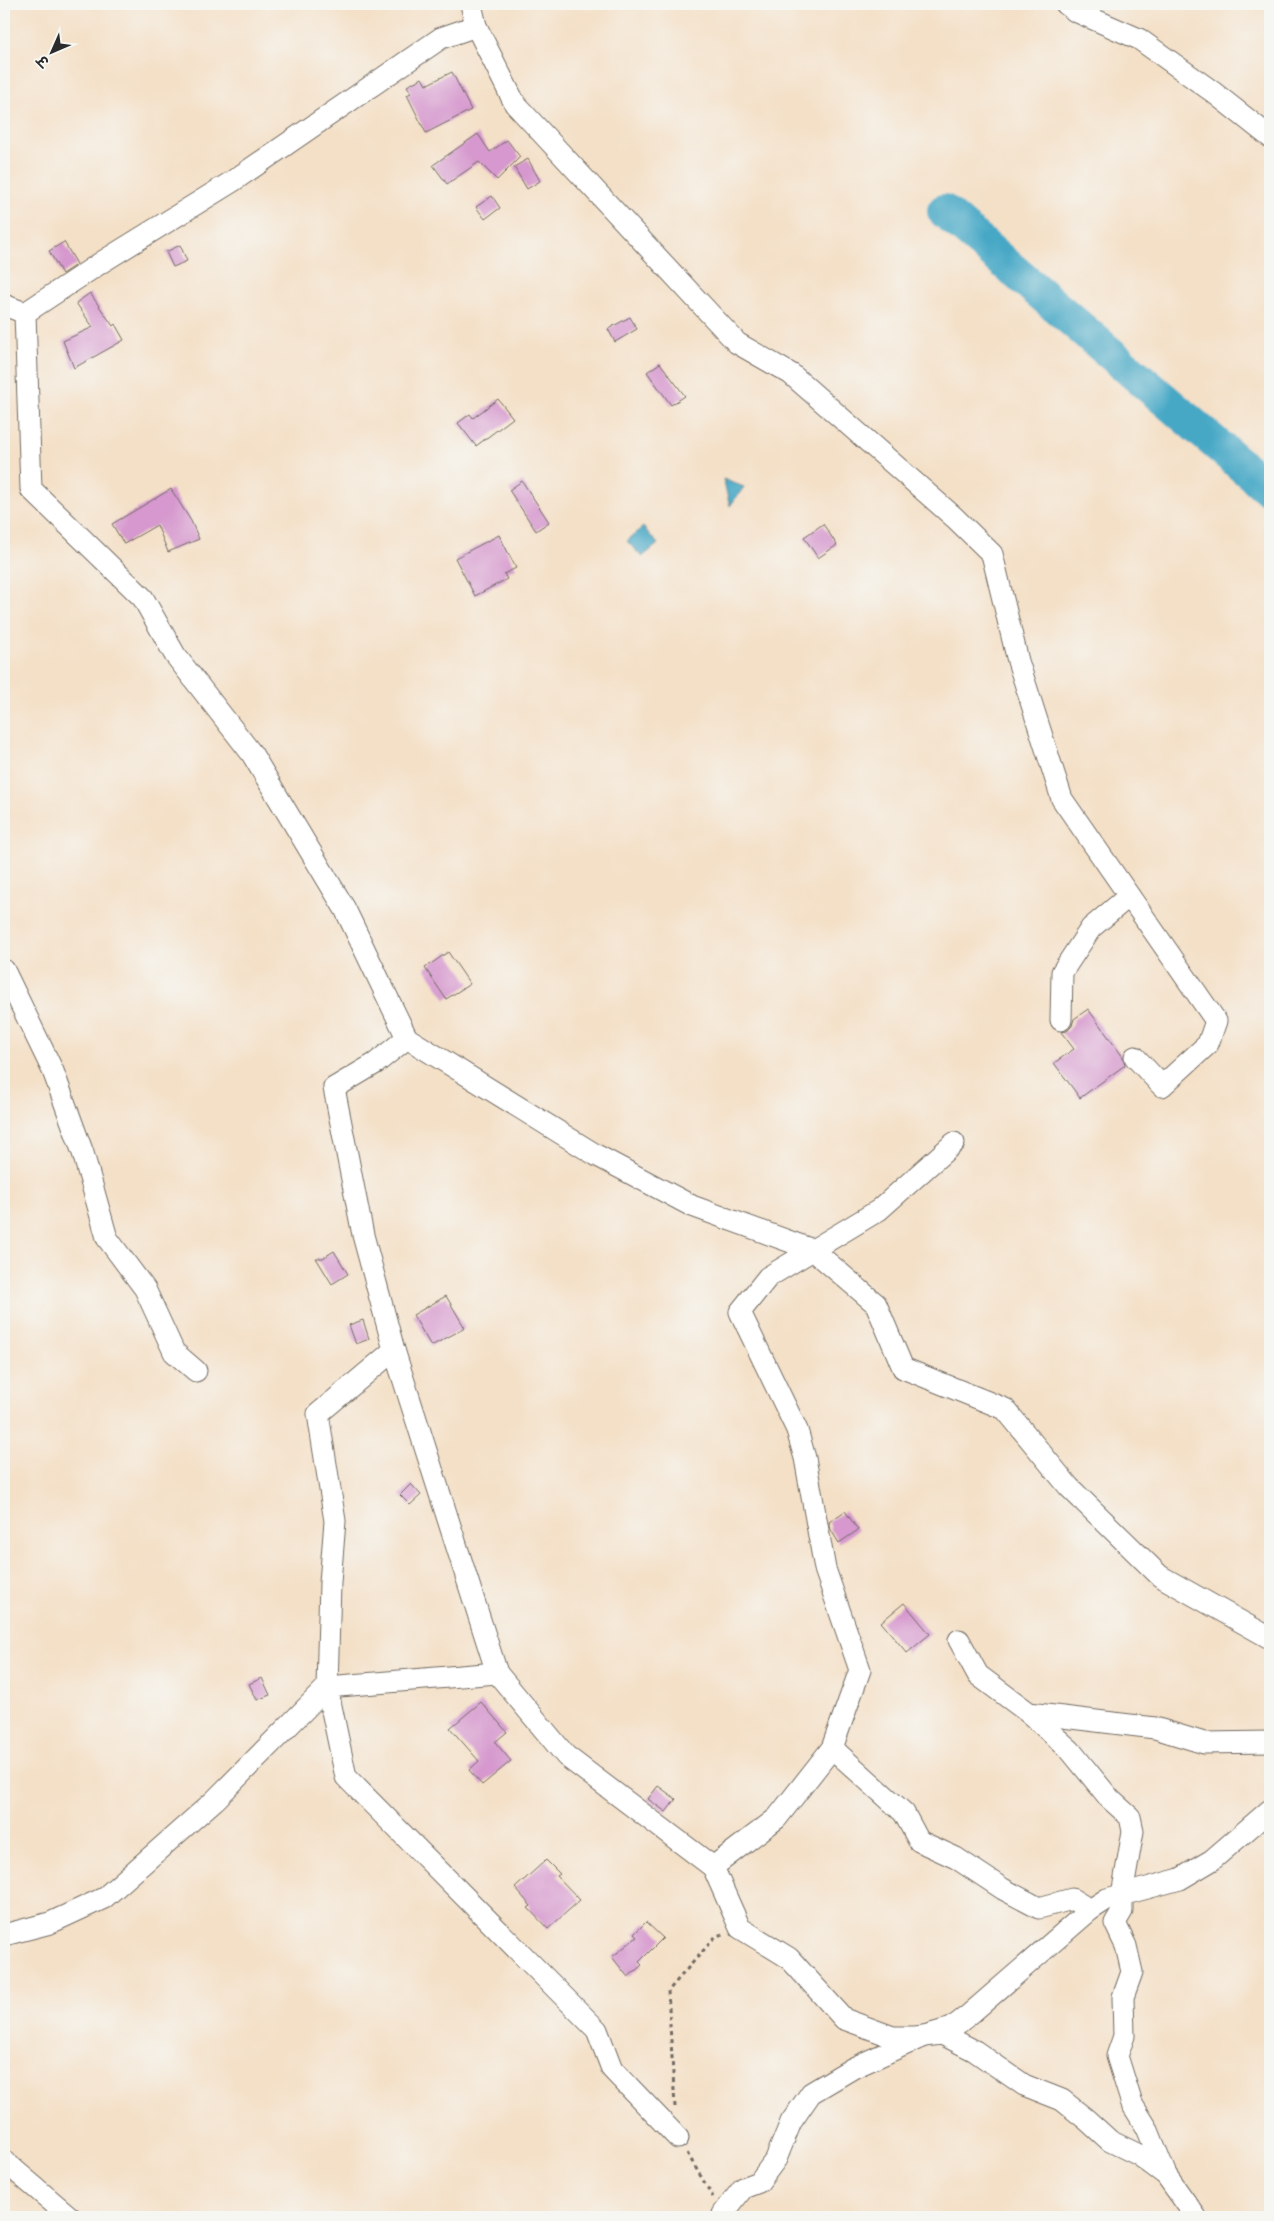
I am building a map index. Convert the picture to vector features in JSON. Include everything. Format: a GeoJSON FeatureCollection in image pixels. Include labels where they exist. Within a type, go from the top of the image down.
{"type":"FeatureCollection","features":[{"type":"Feature","properties":{"kind":"street"},"geometry":{"type":"LineString","coordinates":[[471,4],[476,26],[515,104],[737,343],[792,374],[992,554],[1018,661],[1062,799],[1216,1021],[1208,1044],[1162,1086],[1135,1058]]}},
{"type":"Feature","properties":{"kind":"street"},"geometry":{"type":"LineString","coordinates":[[1066,4],[1075,12],[1139,39],[1213,92],[1270,137]]}},
{"type":"Feature","properties":{"kind":"street"},"geometry":{"type":"LineString","coordinates":[[25,313],[102,262],[233,181],[441,38],[476,26]]}},
{"type":"Feature","properties":{"kind":"street"},"geometry":{"type":"LineString","coordinates":[[4,305],[25,313]]}},
{"type":"Feature","properties":{"kind":"street"},"geometry":{"type":"LineString","coordinates":[[25,313],[31,489],[143,598],[176,655],[252,754],[345,908],[407,1038],[596,1155],[684,1202],[813,1250],[876,1304],[903,1368],[1005,1409],[1069,1487],[1160,1576],[1270,1638]]}},
{"type":"Feature","properties":{"kind":"street"},"geometry":{"type":"LineString","coordinates":[[1061,1020],[1062,972],[1091,928],[1129,896]]}},
{"type":"Feature","properties":{"kind":"street"},"geometry":{"type":"LineString","coordinates":[[4,970],[22,1003],[52,1071],[84,1153],[108,1238],[145,1289],[174,1352],[196,1371]]}},
{"type":"Feature","properties":{"kind":"street"},"geometry":{"type":"LineString","coordinates":[[407,1038],[376,1063],[334,1088],[363,1235],[394,1350],[497,1673],[566,1756],[713,1867],[740,1928],[789,1958],[844,2019],[893,2036],[942,2034],[975,2052],[1024,2085],[1062,2100],[1110,2141],[1139,2155],[1166,2174]]}},
{"type":"Feature","properties":{"kind":"street"},"geometry":{"type":"LineString","coordinates":[[713,1867],[777,1818],[832,1748],[860,1670],[825,1568],[805,1458],[796,1430],[740,1312],[768,1277],[879,1210],[954,1143]]}},
{"type":"Feature","properties":{"kind":"street"},"geometry":{"type":"LineString","coordinates":[[394,1350],[318,1414],[335,1521],[330,1583],[327,1687],[346,1777],[597,2030],[612,2069],[678,2138]]}},
{"type":"Feature","properties":{"kind":"street"},"geometry":{"type":"LineString","coordinates":[[959,1640],[978,1675],[1029,1713],[1070,1750],[1110,1799],[1130,1817],[1133,1831],[1122,1895],[1122,1911],[1115,1923],[1126,1946],[1132,1972],[1123,1997],[1124,2036],[1117,2056],[1132,2104],[1147,2128],[1166,2174],[1196,2217]]}},
{"type":"Feature","properties":{"kind":"street"},"geometry":{"type":"LineString","coordinates":[[4,1935],[50,1923],[104,1898],[215,1800],[327,1687],[497,1673]]}},
{"type":"Feature","properties":{"kind":"street"},"geometry":{"type":"LineString","coordinates":[[1029,1713],[1155,1728],[1204,1743],[1270,1742]]}},
{"type":"Feature","properties":{"kind":"street"},"geometry":{"type":"LineString","coordinates":[[832,1748],[904,1814],[919,1841],[956,1858],[1003,1889],[1039,1908],[1072,1899],[1090,1910]]}},
{"type":"Feature","properties":{"kind":"street"},"geometry":{"type":"LineString","coordinates":[[723,2214],[743,2188],[759,2182],[776,2159],[791,2122],[811,2094],[853,2068],[924,2036],[952,2028],[1090,1910],[1107,1899],[1180,1879],[1212,1860],[1270,1810]]}},
{"type":"Feature","properties":{"kind":"street"},"geometry":{"type":"LineString","coordinates":[[4,2161],[70,2217]]}},
{"type":"Feature","properties":{"kind":"path"},"geometry":{"type":"LineString","coordinates":[[723,2214],[678,2138],[672,2073],[668,1991],[716,1936],[740,1928]]}},
{"type":"Feature","properties":{"kind":"water"},"geometry":{"type":"Polygon","coordinates":[[[723,479],[744,487],[730,506],[723,479]]]}},
{"type":"Feature","properties":{"kind":"water"},"geometry":{"type":"Polygon","coordinates":[[[643,527],[658,544],[642,557],[627,541],[643,527]]]}},
{"type":"Feature","properties":{"kind":"building"},"geometry":{"type":"Polygon","coordinates":[[[452,72],[471,110],[426,133],[407,95],[411,93],[407,86],[422,78],[426,85],[452,72]]]}},
{"type":"Feature","properties":{"kind":"building"},"geometry":{"type":"Polygon","coordinates":[[[478,134],[490,152],[507,140],[520,157],[497,180],[479,162],[447,184],[433,165],[478,134]]]}},
{"type":"Feature","properties":{"kind":"building"},"geometry":{"type":"Polygon","coordinates":[[[528,159],[540,181],[527,189],[514,167],[528,159]]]}},
{"type":"Feature","properties":{"kind":"building"},"geometry":{"type":"Polygon","coordinates":[[[492,196],[500,208],[485,219],[476,207],[492,196]]]}},
{"type":"Feature","properties":{"kind":"building"},"geometry":{"type":"Polygon","coordinates":[[[64,242],[77,264],[62,274],[49,251],[64,242]]]}},
{"type":"Feature","properties":{"kind":"building"},"geometry":{"type":"Polygon","coordinates":[[[180,245],[187,261],[173,267],[166,252],[180,245]]]}},
{"type":"Feature","properties":{"kind":"building"},"geometry":{"type":"Polygon","coordinates":[[[90,293],[113,326],[115,324],[124,340],[74,368],[63,341],[93,327],[76,303],[90,293]]]}},
{"type":"Feature","properties":{"kind":"building"},"geometry":{"type":"Polygon","coordinates":[[[630,317],[637,329],[615,342],[608,329],[630,317]]]}},
{"type":"Feature","properties":{"kind":"building"},"geometry":{"type":"Polygon","coordinates":[[[660,363],[685,396],[671,405],[647,372],[660,363]]]}},
{"type":"Feature","properties":{"kind":"building"},"geometry":{"type":"Polygon","coordinates":[[[498,399],[513,418],[476,446],[458,423],[470,414],[473,418],[498,399]]]}},
{"type":"Feature","properties":{"kind":"building"},"geometry":{"type":"Polygon","coordinates":[[[522,481],[549,522],[536,531],[509,490],[522,481]]]}},
{"type":"Feature","properties":{"kind":"building"},"geometry":{"type":"Polygon","coordinates":[[[171,489],[191,521],[199,539],[168,552],[157,525],[124,544],[112,524],[171,489]]]}},
{"type":"Feature","properties":{"kind":"building"},"geometry":{"type":"Polygon","coordinates":[[[823,524],[837,545],[818,558],[804,537],[823,524]]]}},
{"type":"Feature","properties":{"kind":"building"},"geometry":{"type":"Polygon","coordinates":[[[499,535],[516,568],[504,574],[507,579],[475,596],[455,558],[499,535]]]}},
{"type":"Feature","properties":{"kind":"building"},"geometry":{"type":"Polygon","coordinates":[[[448,952],[470,984],[446,999],[425,968],[448,952]]]}},
{"type":"Feature","properties":{"kind":"building"},"geometry":{"type":"Polygon","coordinates":[[[1088,1009],[1123,1057],[1125,1065],[1080,1098],[1054,1063],[1074,1049],[1061,1032],[1067,1031],[1072,1026],[1074,1019],[1088,1009]]]}},
{"type":"Feature","properties":{"kind":"building"},"geometry":{"type":"Polygon","coordinates":[[[334,1251],[348,1274],[332,1284],[316,1258],[323,1258],[334,1251]]]}},
{"type":"Feature","properties":{"kind":"building"},"geometry":{"type":"Polygon","coordinates":[[[446,1296],[465,1328],[431,1346],[413,1315],[446,1296]]]}},
{"type":"Feature","properties":{"kind":"building"},"geometry":{"type":"Polygon","coordinates":[[[363,1320],[369,1339],[356,1344],[349,1325],[363,1320]]]}},
{"type":"Feature","properties":{"kind":"building"},"geometry":{"type":"Polygon","coordinates":[[[411,1484],[421,1495],[410,1505],[400,1495],[411,1484]]]}},
{"type":"Feature","properties":{"kind":"building"},"geometry":{"type":"Polygon","coordinates":[[[845,1511],[858,1530],[839,1543],[831,1530],[829,1522],[845,1511]]]}},
{"type":"Feature","properties":{"kind":"building"},"geometry":{"type":"Polygon","coordinates":[[[904,1603],[930,1634],[907,1653],[881,1622],[904,1603]]]}},
{"type":"Feature","properties":{"kind":"building"},"geometry":{"type":"Polygon","coordinates":[[[262,1678],[270,1695],[257,1700],[249,1684],[262,1678]]]}},
{"type":"Feature","properties":{"kind":"building"},"geometry":{"type":"Polygon","coordinates":[[[481,1702],[507,1732],[495,1742],[511,1761],[482,1785],[469,1770],[479,1761],[450,1728],[481,1702]]]}},
{"type":"Feature","properties":{"kind":"building"},"geometry":{"type":"Polygon","coordinates":[[[658,1786],[676,1799],[666,1812],[648,1799],[658,1786]]]}},
{"type":"Feature","properties":{"kind":"building"},"geometry":{"type":"Polygon","coordinates":[[[546,1860],[560,1874],[557,1876],[580,1900],[548,1929],[528,1908],[531,1906],[515,1888],[546,1860]]]}},
{"type":"Feature","properties":{"kind":"building"},"geometry":{"type":"Polygon","coordinates":[[[646,1922],[663,1938],[639,1962],[642,1965],[628,1977],[612,1957],[637,1937],[634,1934],[646,1922]]]}},
{"type":"Feature","properties":{"kind":"waterway"},"geometry":{"type":"LineString","coordinates":[[944,211],[1270,490]]}}]}
